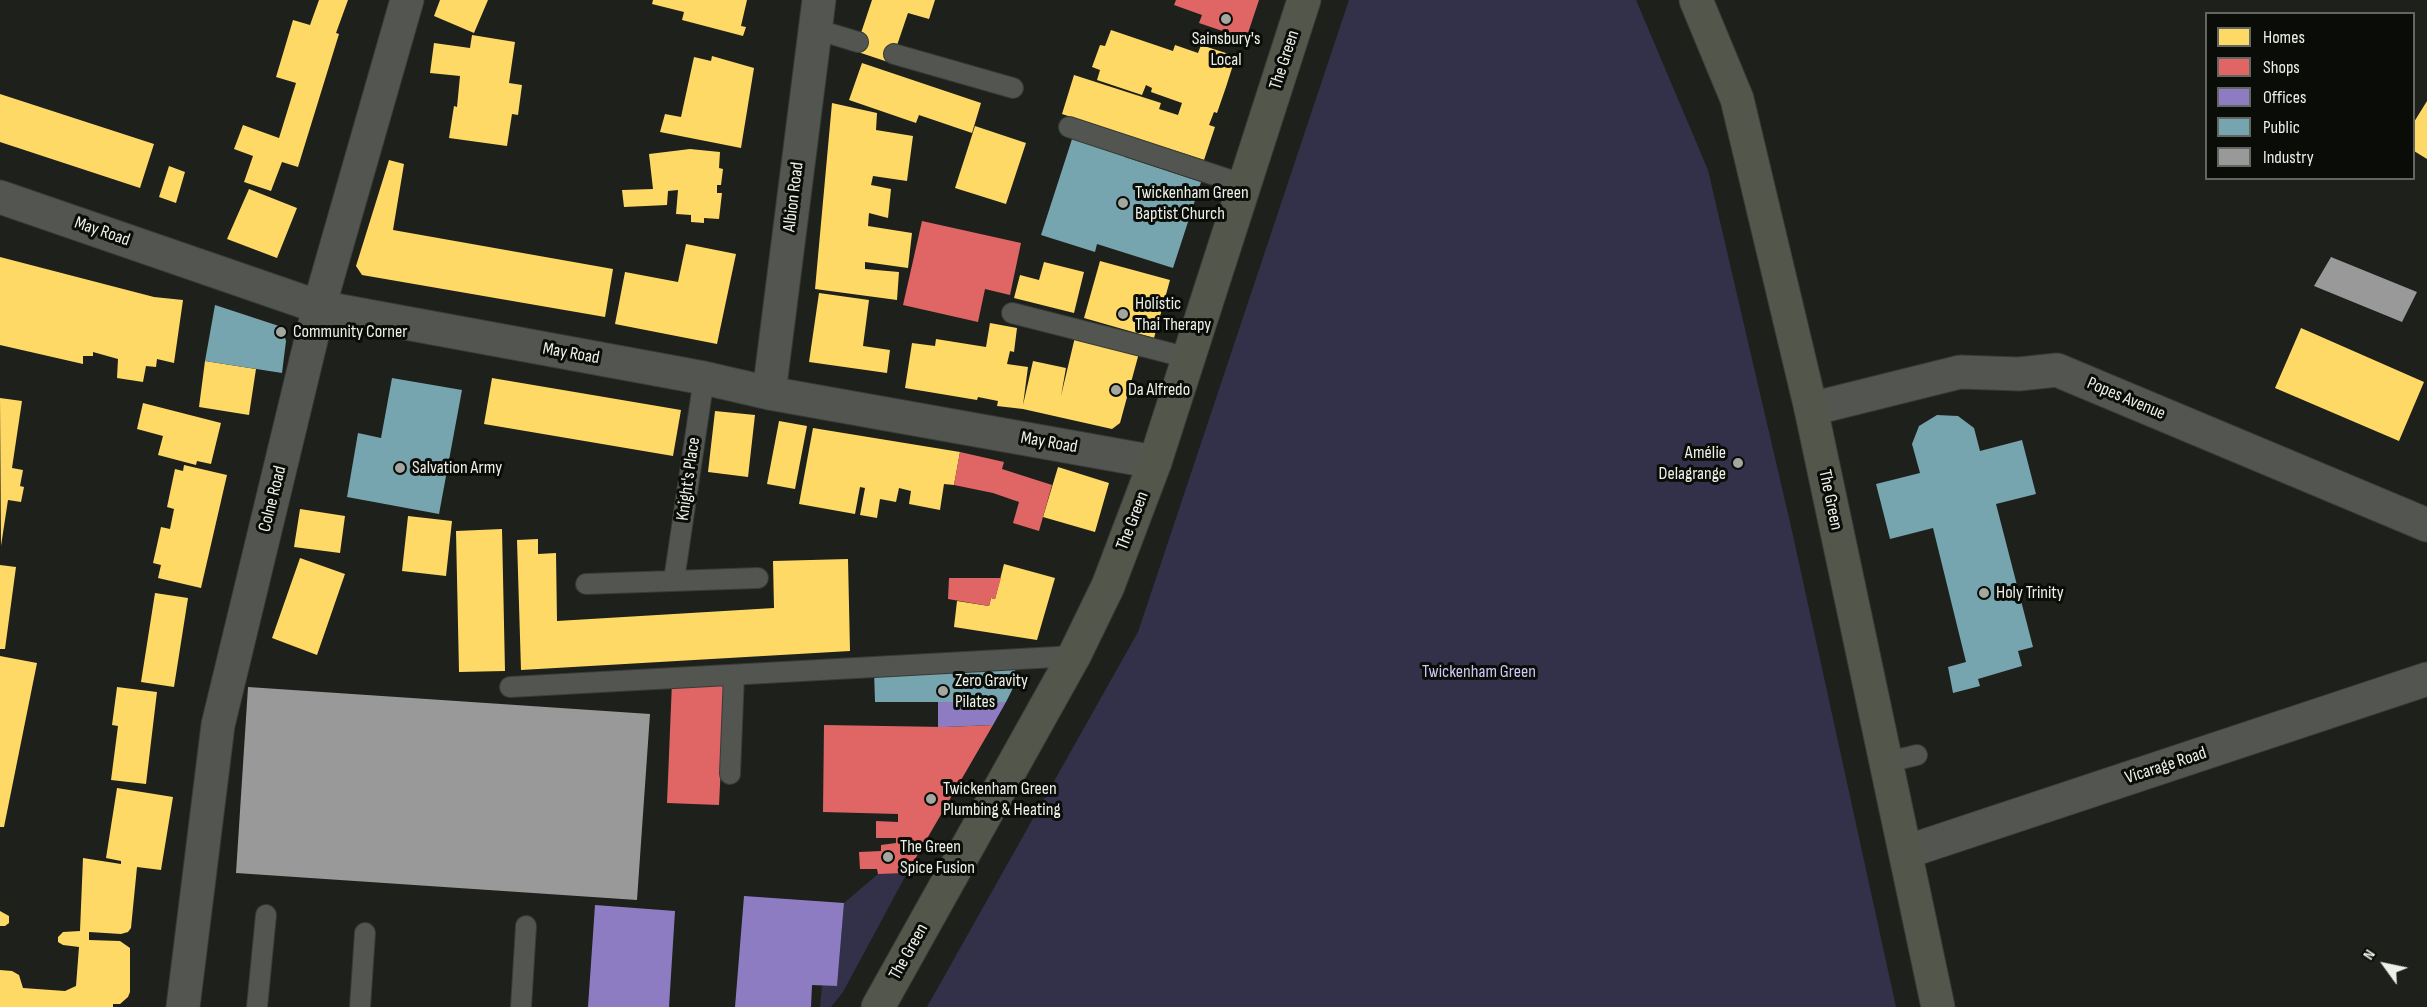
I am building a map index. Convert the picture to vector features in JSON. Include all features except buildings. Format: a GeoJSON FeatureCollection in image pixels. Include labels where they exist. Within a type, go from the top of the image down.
{"type":"FeatureCollection","features":[{"type":"Feature","properties":{"kind":"main road","name":"The Green"},"geometry":{"type":"LineString","coordinates":[[878,1007],[1074,656],[1108,586],[1155,462],[1304,0]]}},
{"type":"Feature","properties":{"kind":"main road","name":"The Green"},"geometry":{"type":"LineString","coordinates":[[1696,0],[1737,99],[1811,409],[1902,758],[1906,852],[1938,1007]]}},
{"type":"Feature","properties":{"kind":"street","name":"Colne Road"},"geometry":{"type":"LineString","coordinates":[[183,1007],[218,725],[319,307],[407,0]]}},
{"type":"Feature","properties":{"kind":"street","name":"Albion Road"},"geometry":{"type":"LineString","coordinates":[[769,393],[817,14]]}},
{"type":"Feature","properties":{"kind":"street","name":"May Road"},"geometry":{"type":"LineString","coordinates":[[0,197],[319,307],[704,378],[769,393],[1155,462]]}},
{"type":"Feature","properties":{"kind":"street","name":"Popes Avenue"},"geometry":{"type":"LineString","coordinates":[[1811,409],[1960,372],[2019,374],[2057,370],[2427,525]]}},
{"type":"Feature","properties":{"kind":"street","name":"Vicarage Road"},"geometry":{"type":"LineString","coordinates":[[1906,852],[2427,679]]}},
{"type":"Feature","properties":{"kind":"lane"},"geometry":{"type":"LineString","coordinates":[[817,14],[858,42]]}},
{"type":"Feature","properties":{"kind":"lane"},"geometry":{"type":"LineString","coordinates":[[894,54],[1013,88]]}},
{"type":"Feature","properties":{"kind":"lane"},"geometry":{"type":"LineString","coordinates":[[1069,127],[1245,185]]}},
{"type":"Feature","properties":{"kind":"lane"},"geometry":{"type":"LineString","coordinates":[[1012,313],[1189,358]]}},
{"type":"Feature","properties":{"kind":"lane","name":"Knight's Place"},"geometry":{"type":"LineString","coordinates":[[674,580],[704,378]]}},
{"type":"Feature","properties":{"kind":"lane"},"geometry":{"type":"LineString","coordinates":[[586,584],[758,578]]}},
{"type":"Feature","properties":{"kind":"lane"},"geometry":{"type":"LineString","coordinates":[[510,687],[1074,656]]}},
{"type":"Feature","properties":{"kind":"lane"},"geometry":{"type":"LineString","coordinates":[[730,774],[734,675]]}},
{"type":"Feature","properties":{"kind":"lane"},"geometry":{"type":"LineString","coordinates":[[257,1007],[266,915]]}},
{"type":"Feature","properties":{"kind":"lane"},"geometry":{"type":"LineString","coordinates":[[520,1007],[526,926]]}},
{"type":"Feature","properties":{"kind":"lane"},"geometry":{"type":"LineString","coordinates":[[360,1007],[365,933]]}},
{"type":"Feature","properties":{"kind":"green space","name":"Twickenham Green"},"geometry":{"type":"Polygon","coordinates":[[[1349,0],[1636,0],[1708,170],[1792,531],[1896,1007],[927,1007],[1138,632],[1349,0]]]}},
{"type":"Feature","properties":{"kind":"green space"},"geometry":{"type":"Polygon","coordinates":[[[907,873],[843,992],[831,1007],[820,1007],[822,985],[837,986],[844,903],[878,874],[907,873]]]}},
{"type":"Feature","properties":{"kind":"place","name":"Sainsbury's Local"},"geometry":{"type":"Point","coordinates":[1226,19]}},
{"type":"Feature","properties":{"kind":"place","name":"Twickenham Green Baptist Church"},"geometry":{"type":"Point","coordinates":[1123,203]}},
{"type":"Feature","properties":{"kind":"place","name":"Holistic Thai Therapy"},"geometry":{"type":"Point","coordinates":[1123,314]}},
{"type":"Feature","properties":{"kind":"place","name":"Community Corner"},"geometry":{"type":"Point","coordinates":[281,332]}},
{"type":"Feature","properties":{"kind":"place","name":"Da Alfredo"},"geometry":{"type":"Point","coordinates":[1116,390]}},
{"type":"Feature","properties":{"kind":"place","name":"Amélie Delagrange"},"geometry":{"type":"Point","coordinates":[1738,463]}},
{"type":"Feature","properties":{"kind":"place","name":"Salvation Army"},"geometry":{"type":"Point","coordinates":[400,468]}},
{"type":"Feature","properties":{"kind":"place","name":"Holy Trinity"},"geometry":{"type":"Point","coordinates":[1984,593]}},
{"type":"Feature","properties":{"kind":"place","name":"Zero Gravity Pilates"},"geometry":{"type":"Point","coordinates":[943,691]}},
{"type":"Feature","properties":{"kind":"place","name":"Twickenham Green Plumbing & Heating"},"geometry":{"type":"Point","coordinates":[931,799]}},
{"type":"Feature","properties":{"kind":"place","name":"The Green Spice Fusion"},"geometry":{"type":"Point","coordinates":[888,857]}}]}
